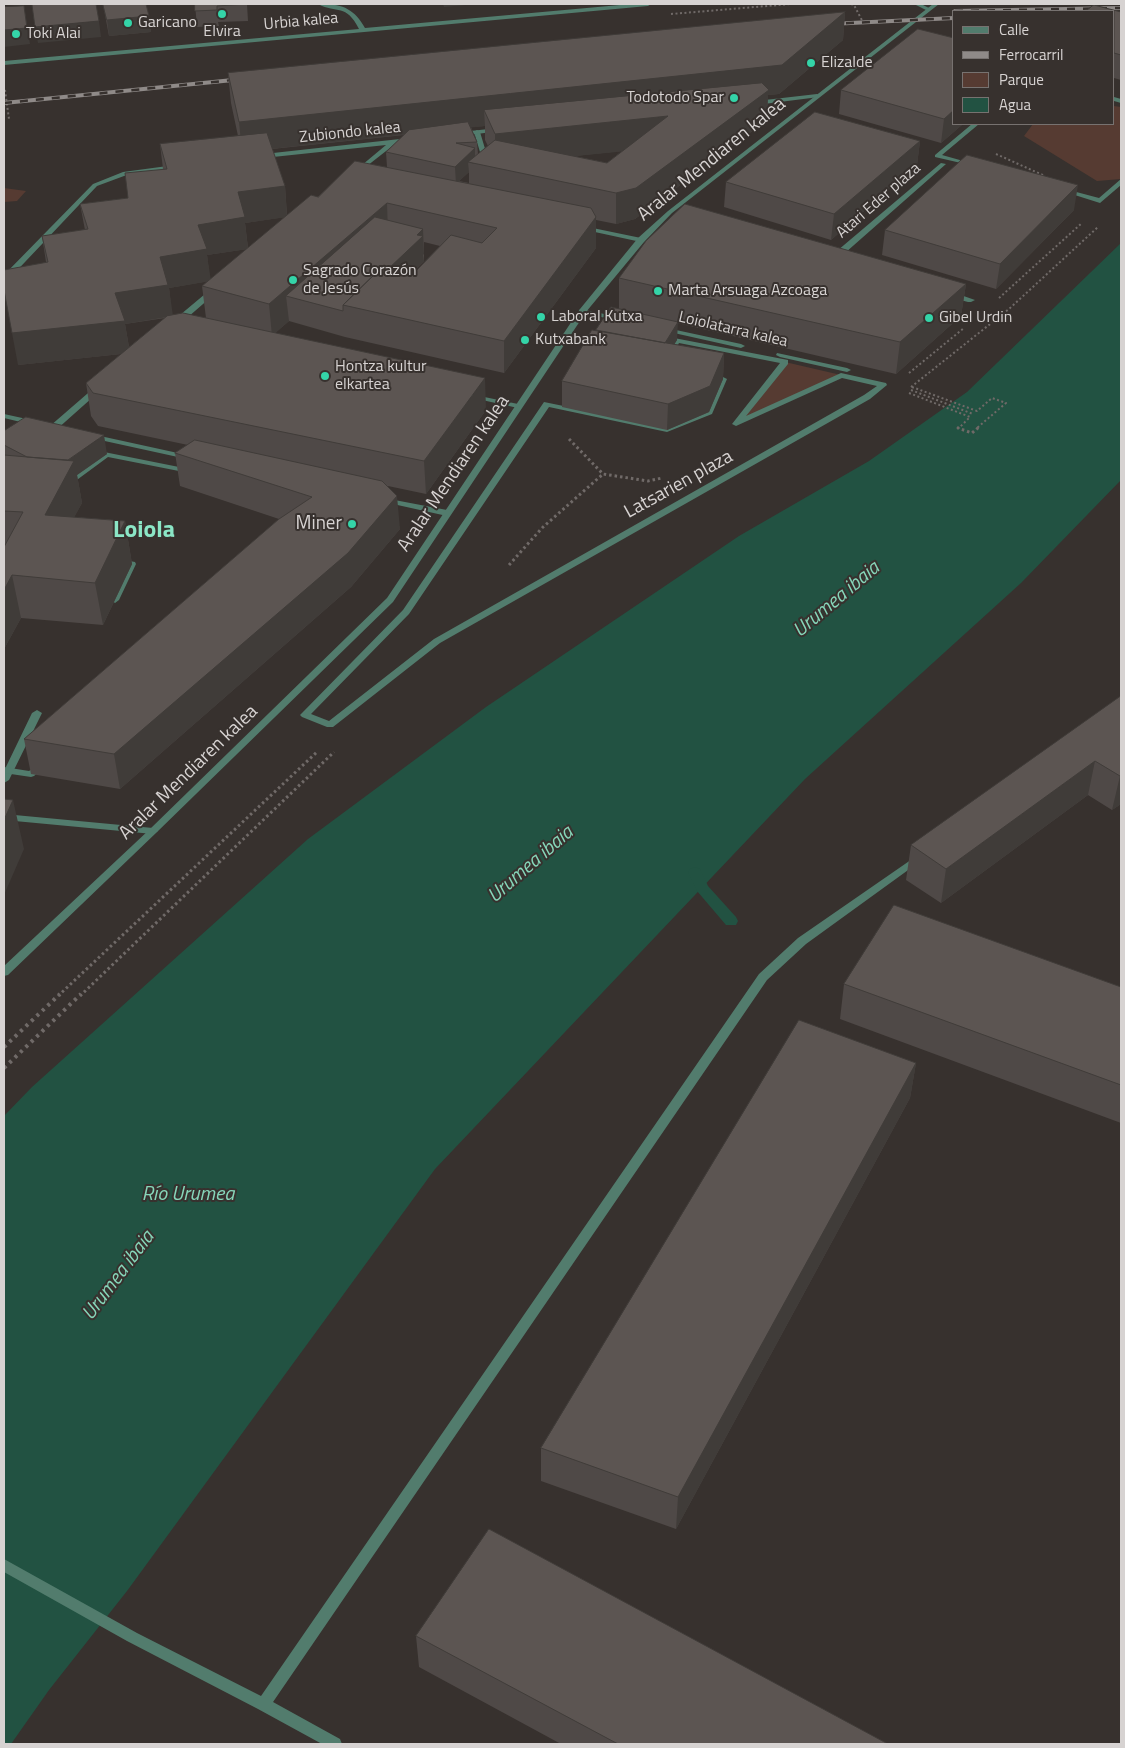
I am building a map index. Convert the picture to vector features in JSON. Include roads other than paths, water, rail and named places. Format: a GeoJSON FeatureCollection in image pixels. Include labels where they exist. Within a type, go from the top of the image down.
{"type":"FeatureCollection","features":[{"type":"Feature","properties":{"kind":"street","name":"Urbia kalea"},"geometry":{"type":"LineString","coordinates":[[321,4],[345,6],[357,19],[363,30]]}},
{"type":"Feature","properties":{"kind":"street","name":"Urbia kalea"},"geometry":{"type":"LineString","coordinates":[[4,63],[363,30],[591,6],[648,4]]}},
{"type":"Feature","properties":{"kind":"street"},"geometry":{"type":"LineString","coordinates":[[917,4],[928,9]]}},
{"type":"Feature","properties":{"kind":"street","name":"Aralar Mendiaren kalea"},"geometry":{"type":"LineString","coordinates":[[4,972],[154,830],[390,600],[583,311],[641,240],[670,212],[936,4]]}},
{"type":"Feature","properties":{"kind":"street"},"geometry":{"type":"LineString","coordinates":[[749,103],[817,96]]}},
{"type":"Feature","properties":{"kind":"street"},"geometry":{"type":"LineString","coordinates":[[975,125],[937,156],[975,166]]}},
{"type":"Feature","properties":{"kind":"street"},"geometry":{"type":"LineString","coordinates":[[449,136],[506,129]]}},
{"type":"Feature","properties":{"kind":"street"},"geometry":{"type":"LineString","coordinates":[[477,132],[487,164],[480,170]]}},
{"type":"Feature","properties":{"kind":"street","name":"Zubiondo kalea"},"geometry":{"type":"LineString","coordinates":[[264,156],[422,139]]}},
{"type":"Feature","properties":{"kind":"street"},"geometry":{"type":"LineString","coordinates":[[354,175],[394,142]]}},
{"type":"Feature","properties":{"kind":"street","name":"Atari Eder plaza"},"geometry":{"type":"LineString","coordinates":[[834,259],[943,164]]}},
{"type":"Feature","properties":{"kind":"street"},"geometry":{"type":"LineString","coordinates":[[4,279],[95,185],[108,177],[118,174],[186,166]]}},
{"type":"Feature","properties":{"kind":"street"},"geometry":{"type":"LineString","coordinates":[[1062,190],[1100,201],[1121,181]]}},
{"type":"Feature","properties":{"kind":"street"},"geometry":{"type":"LineString","coordinates":[[670,212],[679,214]]}},
{"type":"Feature","properties":{"kind":"street"},"geometry":{"type":"LineString","coordinates":[[573,226],[641,240]]}},
{"type":"Feature","properties":{"kind":"street"},"geometry":{"type":"LineString","coordinates":[[824,256],[843,262]]}},
{"type":"Feature","properties":{"kind":"street"},"geometry":{"type":"LineString","coordinates":[[180,330],[170,328],[224,283]]}},
{"type":"Feature","properties":{"kind":"street"},"geometry":{"type":"LineString","coordinates":[[943,292],[971,300]]}},
{"type":"Feature","properties":{"kind":"street"},"geometry":{"type":"LineString","coordinates":[[583,311],[630,321]]}},
{"type":"Feature","properties":{"kind":"street","name":"Loiolatarra kalea"},"geometry":{"type":"LineString","coordinates":[[659,328],[847,370]]}},
{"type":"Feature","properties":{"kind":"street","name":"Latsarien plaza"},"geometry":{"type":"LineString","coordinates":[[677,340],[785,362],[736,424],[841,375],[883,385],[842,412],[437,641],[330,725],[305,715],[406,612],[546,404],[562,407],[666,430],[709,412],[723,379],[660,368],[677,340]]}},
{"type":"Feature","properties":{"kind":"street"},"geometry":{"type":"LineString","coordinates":[[53,428],[104,384]]}},
{"type":"Feature","properties":{"kind":"street"},"geometry":{"type":"LineString","coordinates":[[460,393],[518,406]]}},
{"type":"Feature","properties":{"kind":"street"},"geometry":{"type":"LineString","coordinates":[[4,416],[62,430]]}},
{"type":"Feature","properties":{"kind":"street"},"geometry":{"type":"LineString","coordinates":[[82,434],[197,459]]}},
{"type":"Feature","properties":{"kind":"street"},"geometry":{"type":"LineString","coordinates":[[57,490],[107,454],[199,473],[186,482]]}},
{"type":"Feature","properties":{"kind":"street"},"geometry":{"type":"LineString","coordinates":[[380,499],[447,514]]}},
{"type":"Feature","properties":{"kind":"street"},"geometry":{"type":"LineString","coordinates":[[111,608],[132,564],[112,562]]}},
{"type":"Feature","properties":{"kind":"street"},"geometry":{"type":"LineString","coordinates":[[37,713],[5,773],[31,774],[46,761]]}},
{"type":"Feature","properties":{"kind":"street"},"geometry":{"type":"LineString","coordinates":[[4,817],[154,830]]}},
{"type":"Feature","properties":{"kind":"street"},"geometry":{"type":"LineString","coordinates":[[263,1704],[763,977],[802,942],[930,849]]}},
{"type":"Feature","properties":{"kind":"street"},"geometry":{"type":"LineString","coordinates":[[4,1565],[132,1637],[263,1704],[335,1744]]}},
{"type":"Feature","properties":{"kind":"water","name":"Río Urumea"},"geometry":{"type":"Polygon","coordinates":[[[1121,243],[1121,480],[1021,583],[805,779],[435,1169],[127,1591],[49,1690],[11,1744],[4,1744],[4,1116],[32,1087],[308,839],[486,707],[739,536],[869,461],[967,392],[1121,243]]]}},
{"type":"Feature","properties":{"kind":"waterway"},"geometry":{"type":"LineString","coordinates":[[695,872],[702,888],[731,921]]}},
{"type":"Feature","properties":{"kind":"railway"},"geometry":{"type":"LineString","coordinates":[[1010,10],[1121,8]]}},
{"type":"Feature","properties":{"kind":"railway"},"geometry":{"type":"LineString","coordinates":[[830,24],[952,18]]}},
{"type":"Feature","properties":{"kind":"railway"},"geometry":{"type":"LineString","coordinates":[[4,103],[243,79]]}},
{"type":"Feature","properties":{"kind":"place","name":"Elvira"},"geometry":{"type":"Point","coordinates":[222,14]}},
{"type":"Feature","properties":{"kind":"place","name":"Garicano"},"geometry":{"type":"Point","coordinates":[128,23]}},
{"type":"Feature","properties":{"kind":"place","name":"Toki Alai"},"geometry":{"type":"Point","coordinates":[16,34]}},
{"type":"Feature","properties":{"kind":"place","name":"Elizalde"},"geometry":{"type":"Point","coordinates":[811,63]}},
{"type":"Feature","properties":{"kind":"place","name":"Todotodo Spar"},"geometry":{"type":"Point","coordinates":[734,98]}},
{"type":"Feature","properties":{"kind":"place","name":"Sagrado Corazón de Jesús"},"geometry":{"type":"Point","coordinates":[293,280]}},
{"type":"Feature","properties":{"kind":"place","name":"Marta Arsuaga Azcoaga"},"geometry":{"type":"Point","coordinates":[658,291]}},
{"type":"Feature","properties":{"kind":"place","name":"Laboral Kutxa"},"geometry":{"type":"Point","coordinates":[541,317]}},
{"type":"Feature","properties":{"kind":"place","name":"Gibel Urdin"},"geometry":{"type":"Point","coordinates":[929,318]}},
{"type":"Feature","properties":{"kind":"place","name":"Kutxabank"},"geometry":{"type":"Point","coordinates":[525,340]}},
{"type":"Feature","properties":{"kind":"place","name":"Hontza kultur elkartea"},"geometry":{"type":"Point","coordinates":[325,376]}},
{"type":"Feature","properties":{"kind":"place","name":"Miner"},"geometry":{"type":"Point","coordinates":[352,524]}},
{"type":"Feature","properties":{"kind":"district","name":"Loiola"},"geometry":{"type":"Point","coordinates":[144,531]}},
{"type":"Feature","properties":{"kind":"water label","name":"Urumea ibaia"},"geometry":{"type":"Point","coordinates":[837,600]}},
{"type":"Feature","properties":{"kind":"water label","name":"Urumea ibaia"},"geometry":{"type":"Point","coordinates":[531,865]}},
{"type":"Feature","properties":{"kind":"water label","name":"Urumea ibaia"},"geometry":{"type":"Point","coordinates":[119,1276]}}]}
